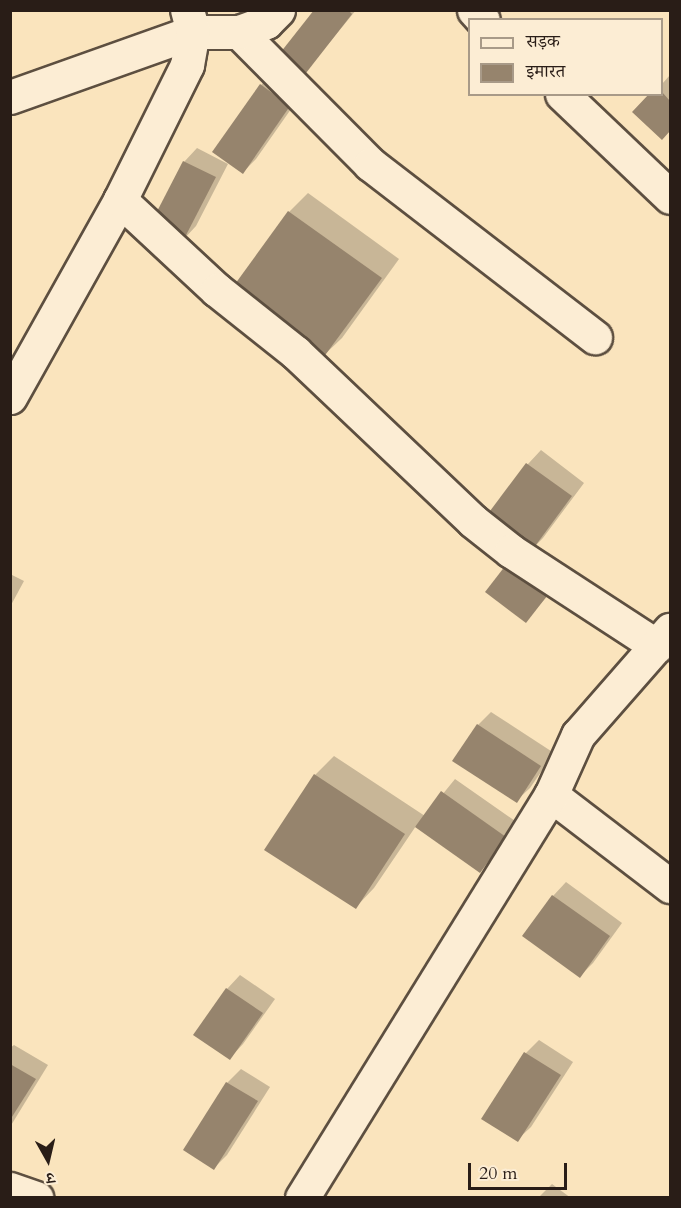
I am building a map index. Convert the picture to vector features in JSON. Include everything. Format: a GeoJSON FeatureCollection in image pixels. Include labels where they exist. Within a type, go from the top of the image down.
{"type":"FeatureCollection","features":[{"type":"Feature","properties":{"kind":"street"},"geometry":{"type":"LineString","coordinates":[[239,32],[266,22],[278,10]]}},
{"type":"Feature","properties":{"kind":"street"},"geometry":{"type":"LineString","coordinates":[[10,397],[120,200],[187,65],[190,21]]}},
{"type":"Feature","properties":{"kind":"street"},"geometry":{"type":"LineString","coordinates":[[10,97],[190,21],[239,32],[370,164],[595,336]]}},
{"type":"Feature","properties":{"kind":"street"},"geometry":{"type":"LineString","coordinates":[[564,96],[670,197]]}},
{"type":"Feature","properties":{"kind":"street"},"geometry":{"type":"LineString","coordinates":[[120,200],[217,290],[295,352],[473,521],[511,551],[664,638],[578,735],[551,795],[302,1197]]}},
{"type":"Feature","properties":{"kind":"street"},"geometry":{"type":"LineString","coordinates":[[551,795],[670,886]]}},
{"type":"Feature","properties":{"kind":"street"},"geometry":{"type":"LineString","coordinates":[[10,1189],[36,1197]]}},
{"type":"Feature","properties":{"kind":"building"},"geometry":{"type":"Polygon","coordinates":[[[314,10],[348,10],[352,14],[299,82],[273,62],[314,10]]]}},
{"type":"Feature","properties":{"kind":"building"},"geometry":{"type":"Polygon","coordinates":[[[260,84],[290,106],[243,174],[212,152],[260,84]]]}},
{"type":"Feature","properties":{"kind":"building"},"geometry":{"type":"Polygon","coordinates":[[[663,93],[670,101],[670,131],[662,140],[632,112],[647,96],[663,96],[663,93]]]}},
{"type":"Feature","properties":{"kind":"building"},"geometry":{"type":"Polygon","coordinates":[[[183,161],[216,177],[183,241],[150,225],[183,161]]]}},
{"type":"Feature","properties":{"kind":"building"},"geometry":{"type":"Polygon","coordinates":[[[288,211],[382,278],[323,358],[230,291],[288,211]]]}},
{"type":"Feature","properties":{"kind":"building"},"geometry":{"type":"Polygon","coordinates":[[[526,463],[572,496],[530,553],[484,519],[526,463]]]}},
{"type":"Feature","properties":{"kind":"building"},"geometry":{"type":"Polygon","coordinates":[[[509,561],[550,592],[526,623],[485,592],[509,561]]]}},
{"type":"Feature","properties":{"kind":"building"},"geometry":{"type":"Polygon","coordinates":[[[477,724],[541,766],[517,803],[452,761],[477,724]]]}},
{"type":"Feature","properties":{"kind":"building"},"geometry":{"type":"Polygon","coordinates":[[[314,774],[405,834],[356,909],[264,850],[314,774]]]}},
{"type":"Feature","properties":{"kind":"building"},"geometry":{"type":"Polygon","coordinates":[[[441,791],[506,837],[480,873],[415,827],[441,791]]]}},
{"type":"Feature","properties":{"kind":"building"},"geometry":{"type":"Polygon","coordinates":[[[552,895],[610,936],[580,978],[522,936],[552,895]]]}},
{"type":"Feature","properties":{"kind":"building"},"geometry":{"type":"Polygon","coordinates":[[[226,988],[263,1013],[230,1060],[193,1035],[226,988]]]}},
{"type":"Feature","properties":{"kind":"building"},"geometry":{"type":"Polygon","coordinates":[[[524,1052],[561,1075],[518,1142],[481,1119],[524,1052]]]}},
{"type":"Feature","properties":{"kind":"building"},"geometry":{"type":"Polygon","coordinates":[[[10,1064],[36,1079],[10,1120],[10,1064]]]}},
{"type":"Feature","properties":{"kind":"building"},"geometry":{"type":"Polygon","coordinates":[[[226,1082],[258,1101],[214,1170],[183,1150],[226,1082]]]}}]}
